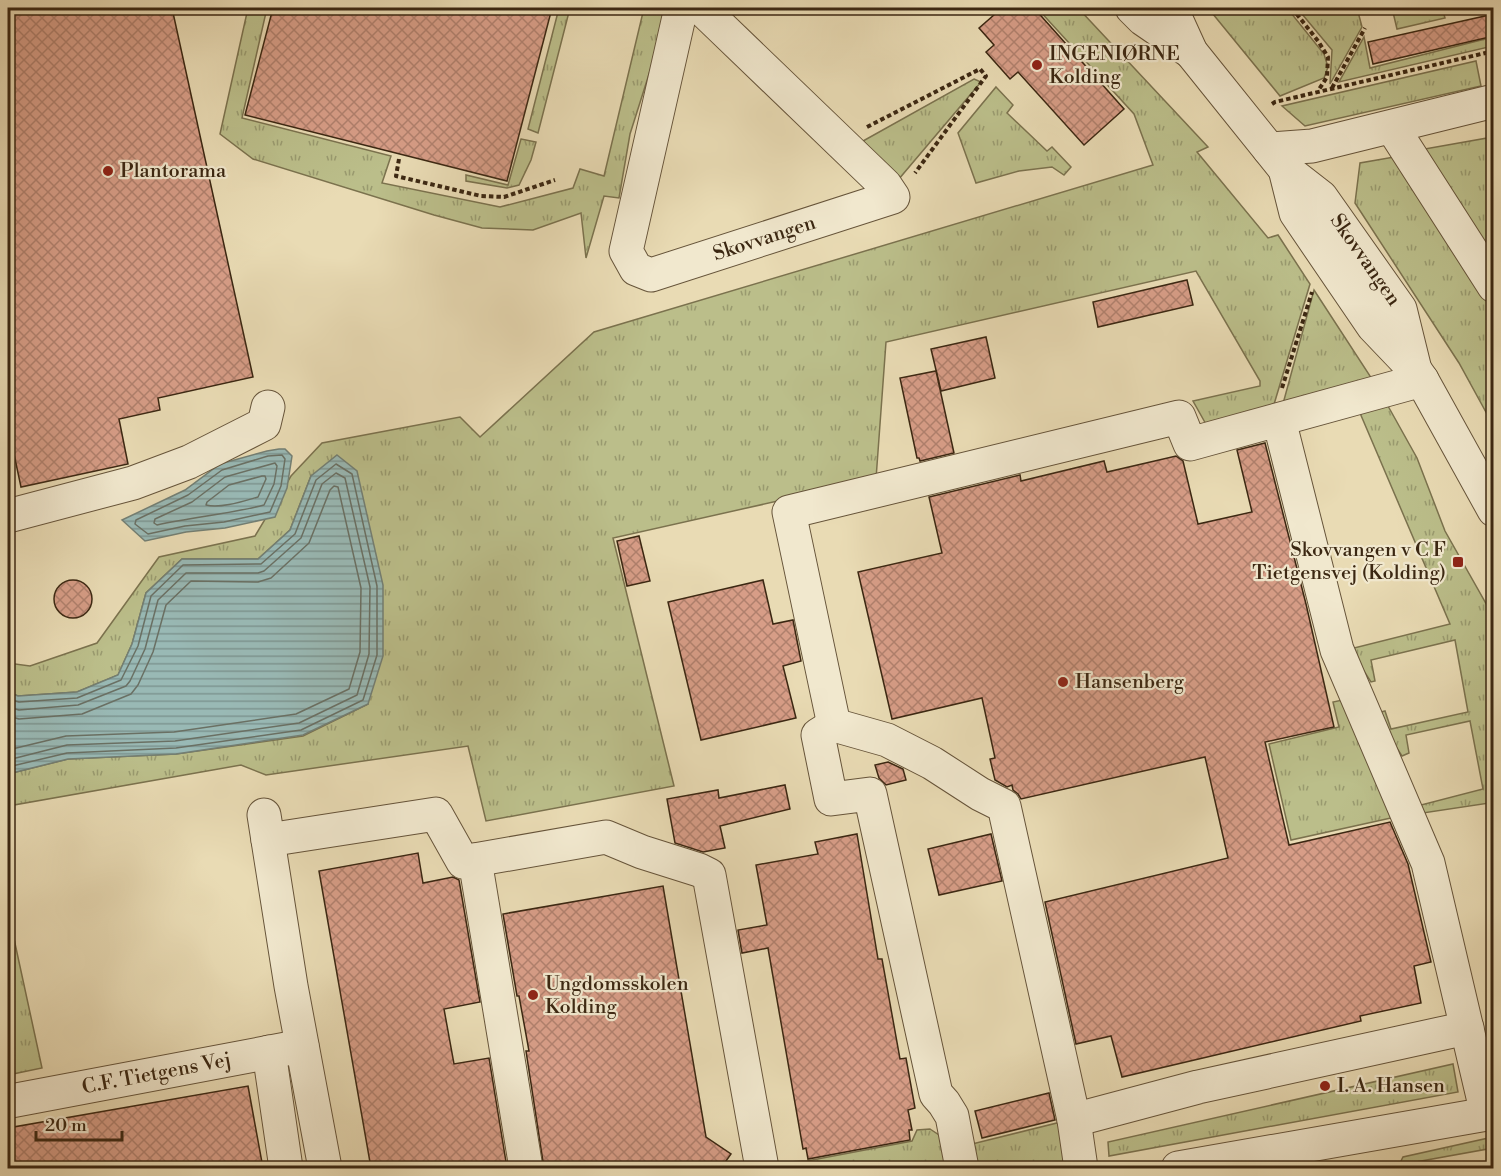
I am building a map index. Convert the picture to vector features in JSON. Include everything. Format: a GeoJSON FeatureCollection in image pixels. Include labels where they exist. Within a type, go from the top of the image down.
{"type":"FeatureCollection","features":[{"type":"Feature","properties":{"kind":"street","name":"Skovvangen"},"geometry":{"type":"LineString","coordinates":[[681,8],[626,251],[636,269],[651,275],[893,197]]}},
{"type":"Feature","properties":{"kind":"street"},"geometry":{"type":"LineString","coordinates":[[701,8],[885,185],[893,197]]}},
{"type":"Feature","properties":{"kind":"street","name":"Skovvangen"},"geometry":{"type":"LineString","coordinates":[[1132,8],[1143,19],[1191,52]]}},
{"type":"Feature","properties":{"kind":"street","name":"Skovvangen"},"geometry":{"type":"LineString","coordinates":[[1172,8],[1191,52],[1277,159],[1321,197],[1400,309],[1419,375],[1494,510]]}},
{"type":"Feature","properties":{"kind":"street"},"geometry":{"type":"LineString","coordinates":[[1277,159],[1312,146],[1494,101]]}},
{"type":"Feature","properties":{"kind":"street"},"geometry":{"type":"LineString","coordinates":[[1392,126],[1494,286]]}},
{"type":"Feature","properties":{"kind":"street","name":"Skovvangen"},"geometry":{"type":"LineString","coordinates":[[1277,159],[1296,213],[1372,326],[1419,375]]}},
{"type":"Feature","properties":{"kind":"street"},"geometry":{"type":"LineString","coordinates":[[834,725],[789,512],[1179,417],[1190,444],[1279,420],[1419,375]]}},
{"type":"Feature","properties":{"kind":"street"},"geometry":{"type":"LineString","coordinates":[[8,516],[133,483],[189,462],[264,424],[268,407]]}},
{"type":"Feature","properties":{"kind":"street"},"geometry":{"type":"LineString","coordinates":[[1178,1168],[1490,1113],[1467,1028],[1428,863],[1337,650],[1279,420]]}},
{"type":"Feature","properties":{"kind":"street"},"geometry":{"type":"LineString","coordinates":[[962,1168],[952,1116],[936,1094],[870,794],[831,799],[818,735],[834,725],[887,740],[932,763],[980,794],[1004,806],[1074,1120],[1081,1168]]}},
{"type":"Feature","properties":{"kind":"street"},"geometry":{"type":"LineString","coordinates":[[325,1168],[291,986],[266,827],[436,814],[463,862],[606,837],[709,875],[762,1168]]}},
{"type":"Feature","properties":{"kind":"street"},"geometry":{"type":"LineString","coordinates":[[475,860],[526,1168]]}},
{"type":"Feature","properties":{"kind":"street"},"geometry":{"type":"LineString","coordinates":[[1074,1120],[1198,1087],[1467,1028]]}},
{"type":"Feature","properties":{"kind":"street","name":"C.F. Tietgens Vej"},"geometry":{"type":"LineString","coordinates":[[11,1101],[302,1046]]}},
{"type":"Feature","properties":{"kind":"street"},"geometry":{"type":"LineString","coordinates":[[268,1052],[286,1168]]}},
{"type":"Feature","properties":{"kind":"path"},"geometry":{"type":"LineString","coordinates":[[1292,8],[1328,57],[1327,77],[1317,92]]}},
{"type":"Feature","properties":{"kind":"path"},"geometry":{"type":"LineString","coordinates":[[1331,89],[1365,28]]}},
{"type":"Feature","properties":{"kind":"path"},"geometry":{"type":"LineString","coordinates":[[1246,120],[1275,102],[1494,51]]}},
{"type":"Feature","properties":{"kind":"path"},"geometry":{"type":"LineString","coordinates":[[839,141],[980,69],[986,76],[907,184],[893,197]]}},
{"type":"Feature","properties":{"kind":"path"},"geometry":{"type":"LineString","coordinates":[[399,159],[396,176],[481,196],[504,197],[555,180]]}},
{"type":"Feature","properties":{"kind":"path"},"geometry":{"type":"LineString","coordinates":[[1279,420],[1277,412],[1283,385],[1311,296],[1328,259]]}},
{"type":"Feature","properties":{"kind":"green space"},"geometry":{"type":"Polygon","coordinates":[[[248,8],[267,8],[242,118],[391,156],[382,183],[500,207],[573,188],[580,169],[604,176],[644,8],[670,8],[630,134],[619,198],[604,196],[586,258],[581,213],[533,230],[482,228],[253,159],[220,134],[248,8]]]}},
{"type":"Feature","properties":{"kind":"green space"},"geometry":{"type":"Polygon","coordinates":[[[559,8],[570,8],[538,133],[528,129],[559,8]]]}},
{"type":"Feature","properties":{"kind":"green space"},"geometry":{"type":"Polygon","coordinates":[[[1037,8],[1078,8],[1208,147],[1197,152],[1268,238],[1278,235],[1310,284],[1272,411],[1207,426],[1193,401],[1260,386],[1260,381],[1196,271],[886,342],[876,479],[613,538],[674,786],[486,821],[468,746],[266,775],[241,765],[8,806],[8,774],[68,759],[176,754],[303,736],[368,704],[311,476],[290,530],[258,559],[182,559],[146,593],[132,644],[118,675],[77,692],[18,696],[8,692],[8,663],[30,666],[97,643],[159,557],[255,536],[291,476],[322,443],[460,417],[480,437],[594,332],[1153,165],[1134,114],[1037,8]]]}},
{"type":"Feature","properties":{"kind":"green space"},"geometry":{"type":"Polygon","coordinates":[[[1208,8],[1287,8],[1324,54],[1328,67],[1324,78],[1280,96],[1208,8]]]}},
{"type":"Feature","properties":{"kind":"green space"},"geometry":{"type":"Polygon","coordinates":[[[1297,8],[1357,8],[1362,27],[1330,84],[1332,50],[1297,8]]]}},
{"type":"Feature","properties":{"kind":"green space"},"geometry":{"type":"Polygon","coordinates":[[[1392,8],[1442,8],[1445,18],[1397,29],[1392,8]]]}},
{"type":"Feature","properties":{"kind":"green space"},"geometry":{"type":"Polygon","coordinates":[[[1364,37],[1370,68],[1493,37],[1493,46],[1339,82],[1364,37]]]}},
{"type":"Feature","properties":{"kind":"green space"},"geometry":{"type":"Polygon","coordinates":[[[1476,61],[1481,86],[1305,126],[1282,106],[1476,61]]]}},
{"type":"Feature","properties":{"kind":"green space"},"geometry":{"type":"Polygon","coordinates":[[[974,79],[981,82],[898,180],[863,141],[974,79]]]}},
{"type":"Feature","properties":{"kind":"green space"},"geometry":{"type":"Polygon","coordinates":[[[996,87],[1013,105],[1007,113],[1047,151],[1052,147],[1071,167],[1064,175],[1052,167],[1019,171],[976,183],[958,133],[996,87]]]}},
{"type":"Feature","properties":{"kind":"green space"},"geometry":{"type":"Polygon","coordinates":[[[1493,137],[1493,270],[1419,150],[1493,137]]]}},
{"type":"Feature","properties":{"kind":"green space"},"geometry":{"type":"Polygon","coordinates":[[[521,139],[536,142],[531,160],[519,185],[507,188],[466,181],[466,175],[508,185],[521,139]]]}},
{"type":"Feature","properties":{"kind":"green space"},"geometry":{"type":"Polygon","coordinates":[[[1394,157],[1493,311],[1493,425],[1459,363],[1355,203],[1360,163],[1394,157]]]}},
{"type":"Feature","properties":{"kind":"green space"},"geometry":{"type":"Polygon","coordinates":[[[1314,290],[1372,379],[1281,411],[1314,290]]]}},
{"type":"Feature","properties":{"kind":"green space"},"geometry":{"type":"Polygon","coordinates":[[[1388,406],[1417,458],[1445,531],[1493,616],[1493,811],[1489,803],[1423,813],[1421,805],[1483,789],[1470,721],[1406,735],[1409,753],[1402,756],[1387,733],[1381,712],[1385,711],[1391,729],[1468,712],[1455,640],[1371,660],[1375,681],[1371,682],[1358,662],[1354,648],[1450,624],[1360,413],[1388,406]]]}},
{"type":"Feature","properties":{"kind":"green space"},"geometry":{"type":"Polygon","coordinates":[[[1347,699],[1400,816],[1291,840],[1269,744],[1339,727],[1333,702],[1347,699]]]}},
{"type":"Feature","properties":{"kind":"green space"},"geometry":{"type":"Polygon","coordinates":[[[8,911],[42,1068],[8,1075],[8,911]]]}},
{"type":"Feature","properties":{"kind":"green space"},"geometry":{"type":"Polygon","coordinates":[[[1453,1064],[1458,1092],[1109,1156],[1108,1142],[1453,1064]]]}},
{"type":"Feature","properties":{"kind":"green space"},"geometry":{"type":"Polygon","coordinates":[[[1061,1122],[1071,1163],[1035,1168],[977,1168],[972,1144],[1061,1122]]]}},
{"type":"Feature","properties":{"kind":"green space"},"geometry":{"type":"Polygon","coordinates":[[[930,1129],[942,1137],[948,1168],[792,1168],[789,1162],[807,1161],[912,1141],[917,1130],[930,1129]]]}},
{"type":"Feature","properties":{"kind":"green space"},"geometry":{"type":"Polygon","coordinates":[[[1493,1137],[1493,1148],[1399,1165],[1403,1157],[1493,1137]]]}},
{"type":"Feature","properties":{"kind":"water"},"geometry":{"type":"Polygon","coordinates":[[[285,449],[292,456],[287,488],[275,517],[145,541],[122,520],[185,490],[220,464],[285,449]]]}},
{"type":"Feature","properties":{"kind":"water"},"geometry":{"type":"Polygon","coordinates":[[[337,455],[357,471],[383,585],[383,656],[368,704],[303,735],[176,754],[68,759],[8,774],[8,692],[18,696],[77,692],[118,675],[132,644],[146,593],[182,559],[258,559],[290,530],[311,476],[337,455]]]}},
{"type":"Feature","properties":{"kind":"building","name":"Plantorama"},"geometry":{"type":"Polygon","coordinates":[[[8,8],[172,8],[253,377],[158,398],[160,410],[119,419],[128,464],[21,487],[8,426],[8,8]]]}},
{"type":"Feature","properties":{"kind":"building"},"geometry":{"type":"Polygon","coordinates":[[[273,8],[552,8],[507,181],[245,115],[273,8]]]}},
{"type":"Feature","properties":{"kind":"building"},"geometry":{"type":"Polygon","coordinates":[[[1002,8],[1034,8],[1124,109],[1084,145],[1018,72],[1010,79],[986,52],[994,45],[979,28],[1002,8]]]}},
{"type":"Feature","properties":{"kind":"building"},"geometry":{"type":"Polygon","coordinates":[[[1494,14],[1494,36],[1373,64],[1368,42],[1494,14]]]}},
{"type":"Feature","properties":{"kind":"building"},"geometry":{"type":"Polygon","coordinates":[[[1187,280],[1193,305],[1098,327],[1093,302],[1187,280]]]}},
{"type":"Feature","properties":{"kind":"building"},"geometry":{"type":"Polygon","coordinates":[[[986,337],[995,378],[941,391],[931,349],[986,337]]]}},
{"type":"Feature","properties":{"kind":"building"},"geometry":{"type":"Polygon","coordinates":[[[936,371],[954,453],[920,461],[917,458],[900,378],[936,371]]]}},
{"type":"Feature","properties":{"kind":"building"},"geometry":{"type":"Polygon","coordinates":[[[1265,443],[1306,604],[1334,727],[1265,742],[1289,845],[1390,822],[1408,864],[1431,962],[1414,966],[1421,1003],[1360,1016],[1361,1021],[1122,1077],[1111,1036],[1076,1044],[1045,902],[1228,858],[1205,757],[1021,799],[1013,790],[1012,785],[1007,787],[995,780],[990,759],[995,758],[982,698],[892,719],[858,572],[942,553],[929,497],[1020,475],[1021,481],[1104,461],[1107,472],[1176,456],[1183,461],[1198,524],[1252,512],[1237,450],[1265,443]]]}},
{"type":"Feature","properties":{"kind":"building"},"geometry":{"type":"Polygon","coordinates":[[[639,536],[650,581],[627,586],[617,541],[639,536]]]}},
{"type":"Feature","properties":{"kind":"building"},"geometry":{"type":"Polygon","coordinates":[[[73,580],[87,585],[92,599],[87,613],[73,618],[59,613],[54,599],[59,585],[73,580]]]}},
{"type":"Feature","properties":{"kind":"building"},"geometry":{"type":"Polygon","coordinates":[[[763,580],[773,624],[793,620],[801,661],[783,666],[796,718],[701,740],[668,602],[763,580]]]}},
{"type":"Feature","properties":{"kind":"building"},"geometry":{"type":"Polygon","coordinates":[[[888,762],[903,769],[906,780],[886,785],[879,778],[875,765],[888,762]]]}},
{"type":"Feature","properties":{"kind":"building"},"geometry":{"type":"Polygon","coordinates":[[[785,785],[790,809],[720,826],[725,848],[703,852],[675,843],[667,799],[718,790],[719,798],[785,785]]]}},
{"type":"Feature","properties":{"kind":"building"},"geometry":{"type":"Polygon","coordinates":[[[857,834],[878,959],[882,959],[900,1059],[906,1058],[915,1108],[908,1110],[912,1130],[909,1130],[910,1140],[808,1159],[806,1148],[803,1149],[768,948],[742,953],[738,930],[767,925],[756,865],[818,854],[815,842],[857,834]]]}},
{"type":"Feature","properties":{"kind":"building"},"geometry":{"type":"Polygon","coordinates":[[[991,834],[1002,881],[939,895],[928,849],[991,834]]]}},
{"type":"Feature","properties":{"kind":"building"},"geometry":{"type":"Polygon","coordinates":[[[418,853],[423,883],[453,877],[459,880],[480,1002],[444,1009],[454,1064],[489,1058],[507,1168],[371,1168],[319,871],[418,853]]]}},
{"type":"Feature","properties":{"kind":"building"},"geometry":{"type":"Polygon","coordinates":[[[663,886],[706,1137],[731,1154],[721,1168],[544,1168],[526,1051],[529,1051],[503,914],[663,886]]]}},
{"type":"Feature","properties":{"kind":"building"},"geometry":{"type":"Polygon","coordinates":[[[248,1086],[263,1168],[8,1168],[8,1128],[248,1086]]]}},
{"type":"Feature","properties":{"kind":"building"},"geometry":{"type":"Polygon","coordinates":[[[1049,1093],[1055,1120],[982,1138],[975,1111],[1049,1093]]]}},
{"type":"Feature","properties":{"kind":"place","name":"INGENIØRNE Kolding"},"geometry":{"type":"Point","coordinates":[1037,65]}},
{"type":"Feature","properties":{"kind":"place","name":"Plantorama"},"geometry":{"type":"Point","coordinates":[108,171]}},
{"type":"Feature","properties":{"kind":"place","name":"Skovvangen v C F Tietgensvej (Kolding)"},"geometry":{"type":"Point","coordinates":[1458,562]}},
{"type":"Feature","properties":{"kind":"place","name":"Hansenberg"},"geometry":{"type":"Point","coordinates":[1063,682]}},
{"type":"Feature","properties":{"kind":"place","name":"Ungdomsskolen Kolding"},"geometry":{"type":"Point","coordinates":[533,995]}},
{"type":"Feature","properties":{"kind":"place","name":"I. A. Hansen"},"geometry":{"type":"Point","coordinates":[1325,1086]}}]}
